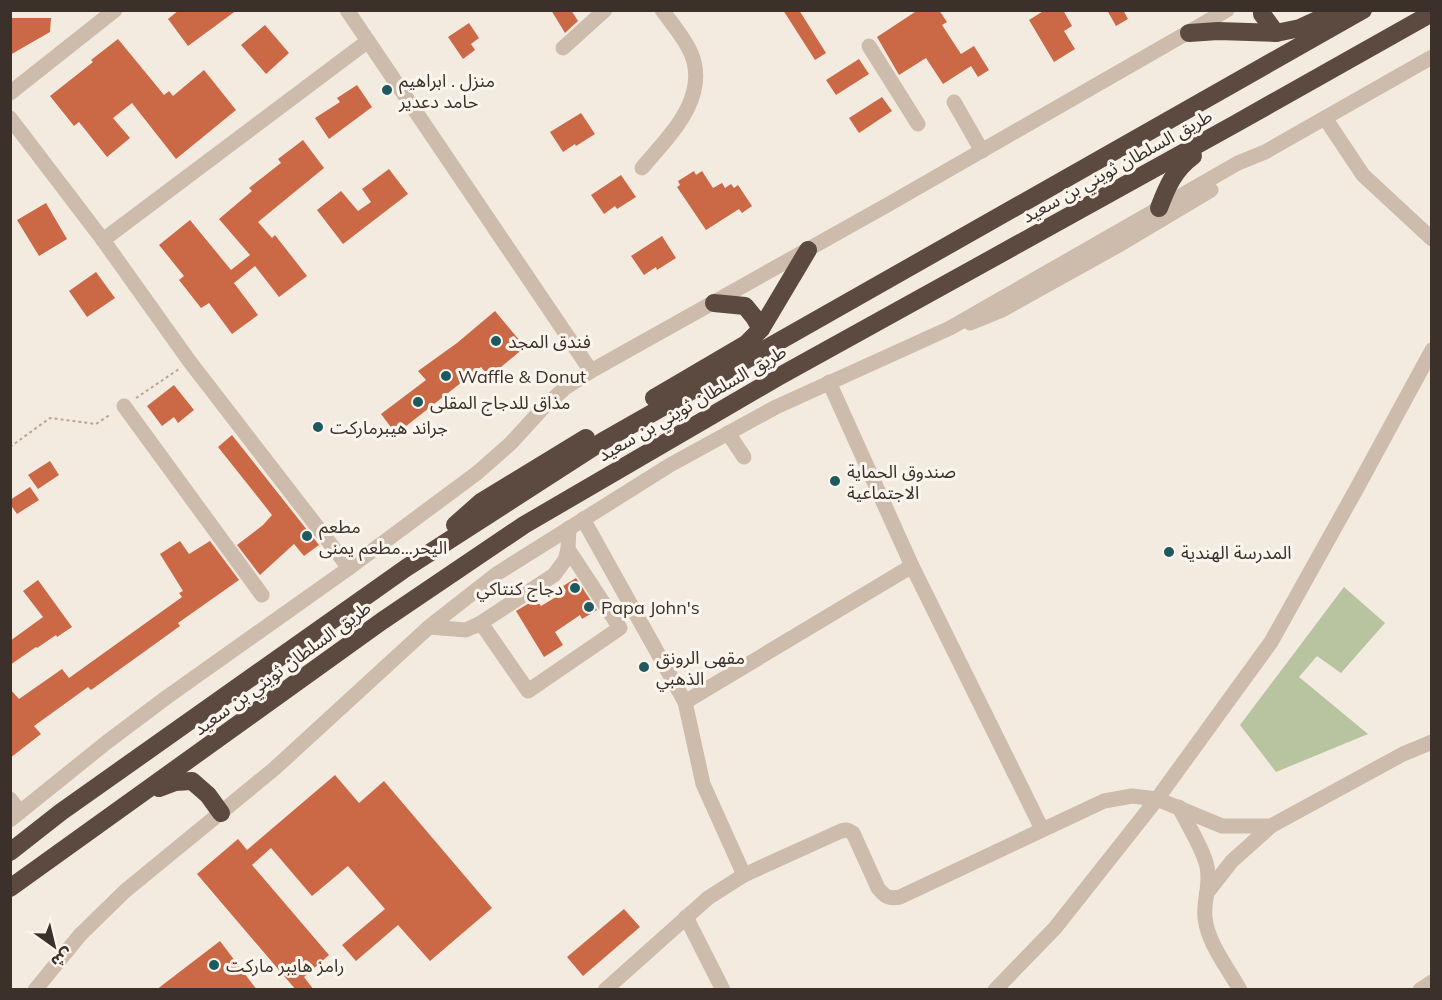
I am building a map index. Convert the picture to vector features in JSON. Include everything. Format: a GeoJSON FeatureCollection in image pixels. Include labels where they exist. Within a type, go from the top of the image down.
{"type":"FeatureCollection","features":[{"type":"Feature","properties":{"kind":"highway"},"geometry":{"type":"LineString","coordinates":[[1262,10],[1262,14],[1276,33]]}},
{"type":"Feature","properties":{"kind":"highway"},"geometry":{"type":"LineString","coordinates":[[1189,33],[1218,31],[1276,33],[1300,28],[1340,10]]}},
{"type":"Feature","properties":{"kind":"highway","name":"طريق السلطان ثويني بن سعيد"},"geometry":{"type":"LineString","coordinates":[[10,852],[61,812],[406,568],[603,441],[1363,10]]}},
{"type":"Feature","properties":{"kind":"highway","name":"طريق السلطان ثويني بن سعيد"},"geometry":{"type":"LineString","coordinates":[[10,888],[382,621],[524,525],[789,371],[1431,13]]}},
{"type":"Feature","properties":{"kind":"highway"},"geometry":{"type":"LineString","coordinates":[[1159,208],[1177,170],[1235,124]]}},
{"type":"Feature","properties":{"kind":"highway"},"geometry":{"type":"LineString","coordinates":[[406,568],[482,502],[538,466],[746,344],[760,329],[808,250]]}},
{"type":"Feature","properties":{"kind":"highway"},"geometry":{"type":"LineString","coordinates":[[714,303],[745,306],[754,316],[760,329]]}},
{"type":"Feature","properties":{"kind":"highway"},"geometry":{"type":"LineString","coordinates":[[144,794],[175,782],[192,781],[208,795],[221,813]]}},
{"type":"Feature","properties":{"kind":"street"},"geometry":{"type":"LineString","coordinates":[[10,93],[115,10]]}},
{"type":"Feature","properties":{"kind":"street"},"geometry":{"type":"LineString","coordinates":[[347,10],[591,371]]}},
{"type":"Feature","properties":{"kind":"street"},"geometry":{"type":"LineString","coordinates":[[563,48],[605,10]]}},
{"type":"Feature","properties":{"kind":"street"},"geometry":{"type":"LineString","coordinates":[[642,168],[686,112],[694,92],[696,74],[692,55],[662,10]]}},
{"type":"Feature","properties":{"kind":"street"},"geometry":{"type":"LineString","coordinates":[[10,799],[16,816],[149,710],[350,568],[477,473],[511,443],[543,408],[591,371],[808,250],[1227,10]]}},
{"type":"Feature","properties":{"kind":"street"},"geometry":{"type":"LineString","coordinates":[[103,240],[368,42]]}},
{"type":"Feature","properties":{"kind":"street"},"geometry":{"type":"LineString","coordinates":[[869,46],[918,124]]}},
{"type":"Feature","properties":{"kind":"street"},"geometry":{"type":"LineString","coordinates":[[950,328],[968,324],[998,312],[1117,246],[1229,179],[1265,152],[1431,57]]}},
{"type":"Feature","properties":{"kind":"street"},"geometry":{"type":"LineString","coordinates":[[954,102],[982,151]]}},
{"type":"Feature","properties":{"kind":"street"},"geometry":{"type":"LineString","coordinates":[[10,118],[103,240],[190,362],[350,568]]}},
{"type":"Feature","properties":{"kind":"street"},"geometry":{"type":"LineString","coordinates":[[1325,118],[1363,175],[1431,239]]}},
{"type":"Feature","properties":{"kind":"street"},"geometry":{"type":"LineString","coordinates":[[35,990],[80,935],[125,891],[330,720],[429,627],[498,573],[670,465],[728,433],[776,407],[950,328],[1238,163],[1265,152]]}},
{"type":"Feature","properties":{"kind":"street"},"geometry":{"type":"LineString","coordinates":[[1117,246],[1146,224],[1159,208]]}},
{"type":"Feature","properties":{"kind":"street"},"geometry":{"type":"LineString","coordinates":[[995,990],[1055,928],[1157,799],[1271,642],[1357,489],[1431,350]]}},
{"type":"Feature","properties":{"kind":"street"},"geometry":{"type":"LineString","coordinates":[[829,382],[912,566],[1042,829]]}},
{"type":"Feature","properties":{"kind":"street"},"geometry":{"type":"LineString","coordinates":[[124,406],[262,595]]}},
{"type":"Feature","properties":{"kind":"street"},"geometry":{"type":"LineString","coordinates":[[728,433],[744,457]]}},
{"type":"Feature","properties":{"kind":"street"},"geometry":{"type":"LineString","coordinates":[[583,519],[685,702],[703,784],[744,875]]}},
{"type":"Feature","properties":{"kind":"street"},"geometry":{"type":"LineString","coordinates":[[476,626],[554,575],[566,560],[569,528]]}},
{"type":"Feature","properties":{"kind":"street"},"geometry":{"type":"LineString","coordinates":[[429,627],[466,630],[481,623],[528,691],[620,628],[568,549]]}},
{"type":"Feature","properties":{"kind":"street"},"geometry":{"type":"LineString","coordinates":[[685,702],[912,566]]}},
{"type":"Feature","properties":{"kind":"street"},"geometry":{"type":"LineString","coordinates":[[1205,895],[1232,861],[1271,826],[1403,754],[1431,742]]}},
{"type":"Feature","properties":{"kind":"street"},"geometry":{"type":"LineString","coordinates":[[606,990],[708,898],[744,875],[842,831],[847,830],[853,833],[878,888],[883,895],[891,898],[900,897],[1104,801],[1132,796],[1157,799],[1222,826],[1271,826]]}},
{"type":"Feature","properties":{"kind":"street"},"geometry":{"type":"LineString","coordinates":[[1179,807],[1207,865],[1205,920],[1210,939],[1240,990]]}},
{"type":"Feature","properties":{"kind":"street"},"geometry":{"type":"LineString","coordinates":[[686,917],[723,990]]}},
{"type":"Feature","properties":{"kind":"street"},"geometry":{"type":"LineString","coordinates":[[1420,990],[1431,982]]}},
{"type":"Feature","properties":{"kind":"path"},"geometry":{"type":"LineString","coordinates":[[10,447],[50,418],[96,424],[190,362]]}},
{"type":"Feature","properties":{"kind":"green space"},"geometry":{"type":"Polygon","coordinates":[[[1344,587],[1385,623],[1341,673],[1317,656],[1299,677],[1368,734],[1276,772],[1240,725],[1344,587]]]}},
{"type":"Feature","properties":{"kind":"building"},"geometry":{"type":"Polygon","coordinates":[[[179,10],[237,10],[188,46],[168,19],[179,10]]]}},
{"type":"Feature","properties":{"kind":"building"},"geometry":{"type":"Polygon","coordinates":[[[551,10],[571,10],[578,21],[565,33],[551,10]]]}},
{"type":"Feature","properties":{"kind":"building"},"geometry":{"type":"Polygon","coordinates":[[[783,10],[799,10],[826,53],[815,60],[783,10]]]}},
{"type":"Feature","properties":{"kind":"building"},"geometry":{"type":"Polygon","coordinates":[[[918,10],[939,10],[947,22],[942,25],[961,54],[974,46],[989,70],[978,77],[971,66],[943,84],[926,58],[899,75],[877,37],[918,10]]]}},
{"type":"Feature","properties":{"kind":"building"},"geometry":{"type":"Polygon","coordinates":[[[1045,10],[1063,10],[1072,26],[1064,31],[1075,49],[1054,62],[1029,20],[1045,10]]]}},
{"type":"Feature","properties":{"kind":"building"},"geometry":{"type":"Polygon","coordinates":[[[1107,10],[1123,10],[1128,19],[1116,26],[1107,10]]]}},
{"type":"Feature","properties":{"kind":"building"},"geometry":{"type":"Polygon","coordinates":[[[10,18],[51,18],[50,32],[10,55],[10,18]]]}},
{"type":"Feature","properties":{"kind":"building"},"geometry":{"type":"Polygon","coordinates":[[[469,23],[479,38],[471,44],[475,50],[463,59],[448,37],[469,23]]]}},
{"type":"Feature","properties":{"kind":"building"},"geometry":{"type":"Polygon","coordinates":[[[265,25],[289,53],[266,74],[241,45],[265,25]]]}},
{"type":"Feature","properties":{"kind":"building"},"geometry":{"type":"Polygon","coordinates":[[[118,39],[164,95],[169,91],[173,96],[204,70],[236,110],[176,159],[132,103],[113,118],[130,138],[107,157],[79,122],[74,126],[50,96],[118,39]]]}},
{"type":"Feature","properties":{"kind":"building"},"geometry":{"type":"Polygon","coordinates":[[[859,59],[869,74],[836,95],[826,80],[859,59]]]}},
{"type":"Feature","properties":{"kind":"building"},"geometry":{"type":"Polygon","coordinates":[[[357,85],[372,107],[329,139],[315,118],[340,102],[337,98],[357,85]]]}},
{"type":"Feature","properties":{"kind":"building"},"geometry":{"type":"Polygon","coordinates":[[[882,97],[892,111],[859,133],[849,118],[882,97]]]}},
{"type":"Feature","properties":{"kind":"building"},"geometry":{"type":"Polygon","coordinates":[[[581,113],[595,134],[563,152],[550,132],[581,113]]]}},
{"type":"Feature","properties":{"kind":"building"},"geometry":{"type":"Polygon","coordinates":[[[303,140],[324,168],[258,222],[272,238],[275,235],[307,276],[279,297],[255,266],[234,283],[258,315],[232,334],[209,303],[201,308],[179,280],[184,276],[159,245],[190,220],[231,270],[250,255],[219,219],[252,191],[249,188],[281,163],[278,159],[303,140]]]}},
{"type":"Feature","properties":{"kind":"building"},"geometry":{"type":"Polygon","coordinates":[[[389,169],[408,194],[343,244],[317,210],[341,191],[358,211],[371,202],[362,189],[389,169]]]}},
{"type":"Feature","properties":{"kind":"building"},"geometry":{"type":"Polygon","coordinates":[[[694,171],[696,175],[702,171],[713,188],[722,183],[725,188],[731,184],[734,188],[738,185],[752,206],[742,213],[739,209],[706,230],[677,187],[680,185],[678,181],[694,171]]]}},
{"type":"Feature","properties":{"kind":"building"},"geometry":{"type":"Polygon","coordinates":[[[621,175],[636,197],[617,209],[615,206],[604,214],[591,195],[621,175]]]}},
{"type":"Feature","properties":{"kind":"building"},"geometry":{"type":"Polygon","coordinates":[[[46,203],[67,239],[39,256],[17,220],[46,203]]]}},
{"type":"Feature","properties":{"kind":"building"},"geometry":{"type":"Polygon","coordinates":[[[662,236],[676,258],[644,275],[631,256],[662,236]]]}},
{"type":"Feature","properties":{"kind":"building"},"geometry":{"type":"Polygon","coordinates":[[[96,272],[115,298],[87,317],[69,291],[96,272]]]}},
{"type":"Feature","properties":{"kind":"building"},"geometry":{"type":"Polygon","coordinates":[[[495,311],[525,347],[489,377],[481,367],[396,434],[381,414],[426,380],[418,371],[457,343],[495,311]]]}},
{"type":"Feature","properties":{"kind":"building"},"geometry":{"type":"Polygon","coordinates":[[[174,385],[194,410],[178,423],[174,417],[162,426],[147,406],[174,385]]]}},
{"type":"Feature","properties":{"kind":"building"},"geometry":{"type":"Polygon","coordinates":[[[232,435],[319,545],[304,556],[294,544],[260,575],[237,545],[272,515],[218,447],[232,435]]]}},
{"type":"Feature","properties":{"kind":"building"},"geometry":{"type":"Polygon","coordinates":[[[50,461],[59,475],[38,489],[28,475],[50,461]]]}},
{"type":"Feature","properties":{"kind":"building"},"geometry":{"type":"Polygon","coordinates":[[[30,487],[39,500],[17,514],[10,500],[30,487]]]}},
{"type":"Feature","properties":{"kind":"building"},"geometry":{"type":"Polygon","coordinates":[[[180,541],[189,554],[210,541],[239,580],[178,623],[180,626],[91,690],[88,687],[34,726],[41,734],[10,758],[10,689],[19,699],[62,669],[69,678],[182,597],[179,593],[183,591],[160,554],[180,541]]]}},
{"type":"Feature","properties":{"kind":"building"},"geometry":{"type":"Polygon","coordinates":[[[576,578],[597,610],[582,619],[580,615],[555,632],[563,645],[544,657],[516,611],[536,599],[541,606],[566,591],[563,586],[576,578]]]}},
{"type":"Feature","properties":{"kind":"building"},"geometry":{"type":"Polygon","coordinates":[[[38,580],[72,627],[10,665],[10,641],[43,617],[23,591],[38,580]]]}},
{"type":"Feature","properties":{"kind":"building"},"geometry":{"type":"Polygon","coordinates":[[[335,775],[359,803],[384,781],[492,908],[430,961],[398,925],[356,961],[342,945],[385,909],[348,866],[312,896],[271,848],[252,865],[329,955],[304,977],[314,990],[296,990],[197,874],[238,839],[247,850],[335,775]]]}},
{"type":"Feature","properties":{"kind":"building"},"geometry":{"type":"Polygon","coordinates":[[[624,909],[640,927],[583,976],[567,957],[624,909]]]}},
{"type":"Feature","properties":{"kind":"building","name":"رامز هايبر ماركت"},"geometry":{"type":"Polygon","coordinates":[[[220,941],[257,990],[156,990],[220,941]]]}},
{"type":"Feature","properties":{"kind":"place","name":"منزل . ابراهيم حامد دعدير"},"geometry":{"type":"Point","coordinates":[387,90]}},
{"type":"Feature","properties":{"kind":"place","name":"فندق المجد"},"geometry":{"type":"Point","coordinates":[496,341]}},
{"type":"Feature","properties":{"kind":"place","name":"Waffle & Donut"},"geometry":{"type":"Point","coordinates":[446,376]}},
{"type":"Feature","properties":{"kind":"place","name":"مذاق للدجاج المقلى"},"geometry":{"type":"Point","coordinates":[418,402]}},
{"type":"Feature","properties":{"kind":"place","name":"جراند ه‍يبرماركت"},"geometry":{"type":"Point","coordinates":[318,427]}},
{"type":"Feature","properties":{"kind":"place","name":"صندوق الحماية الاجتماعية"},"geometry":{"type":"Point","coordinates":[835,481]}},
{"type":"Feature","properties":{"kind":"place","name":"مطعم اليحر...مطعم يمنى"},"geometry":{"type":"Point","coordinates":[307,536]}},
{"type":"Feature","properties":{"kind":"place","name":"المدرسة الهندية"},"geometry":{"type":"Point","coordinates":[1169,552]}},
{"type":"Feature","properties":{"kind":"place","name":"دجاج كنتاكي"},"geometry":{"type":"Point","coordinates":[575,588]}},
{"type":"Feature","properties":{"kind":"place","name":"Papa John's"},"geometry":{"type":"Point","coordinates":[589,607]}},
{"type":"Feature","properties":{"kind":"place","name":"مقهى الرونق الذهبي"},"geometry":{"type":"Point","coordinates":[644,667]}},
{"type":"Feature","properties":{"kind":"place","name":"رامز هايبر ماركت"},"geometry":{"type":"Point","coordinates":[214,965]}}]}
